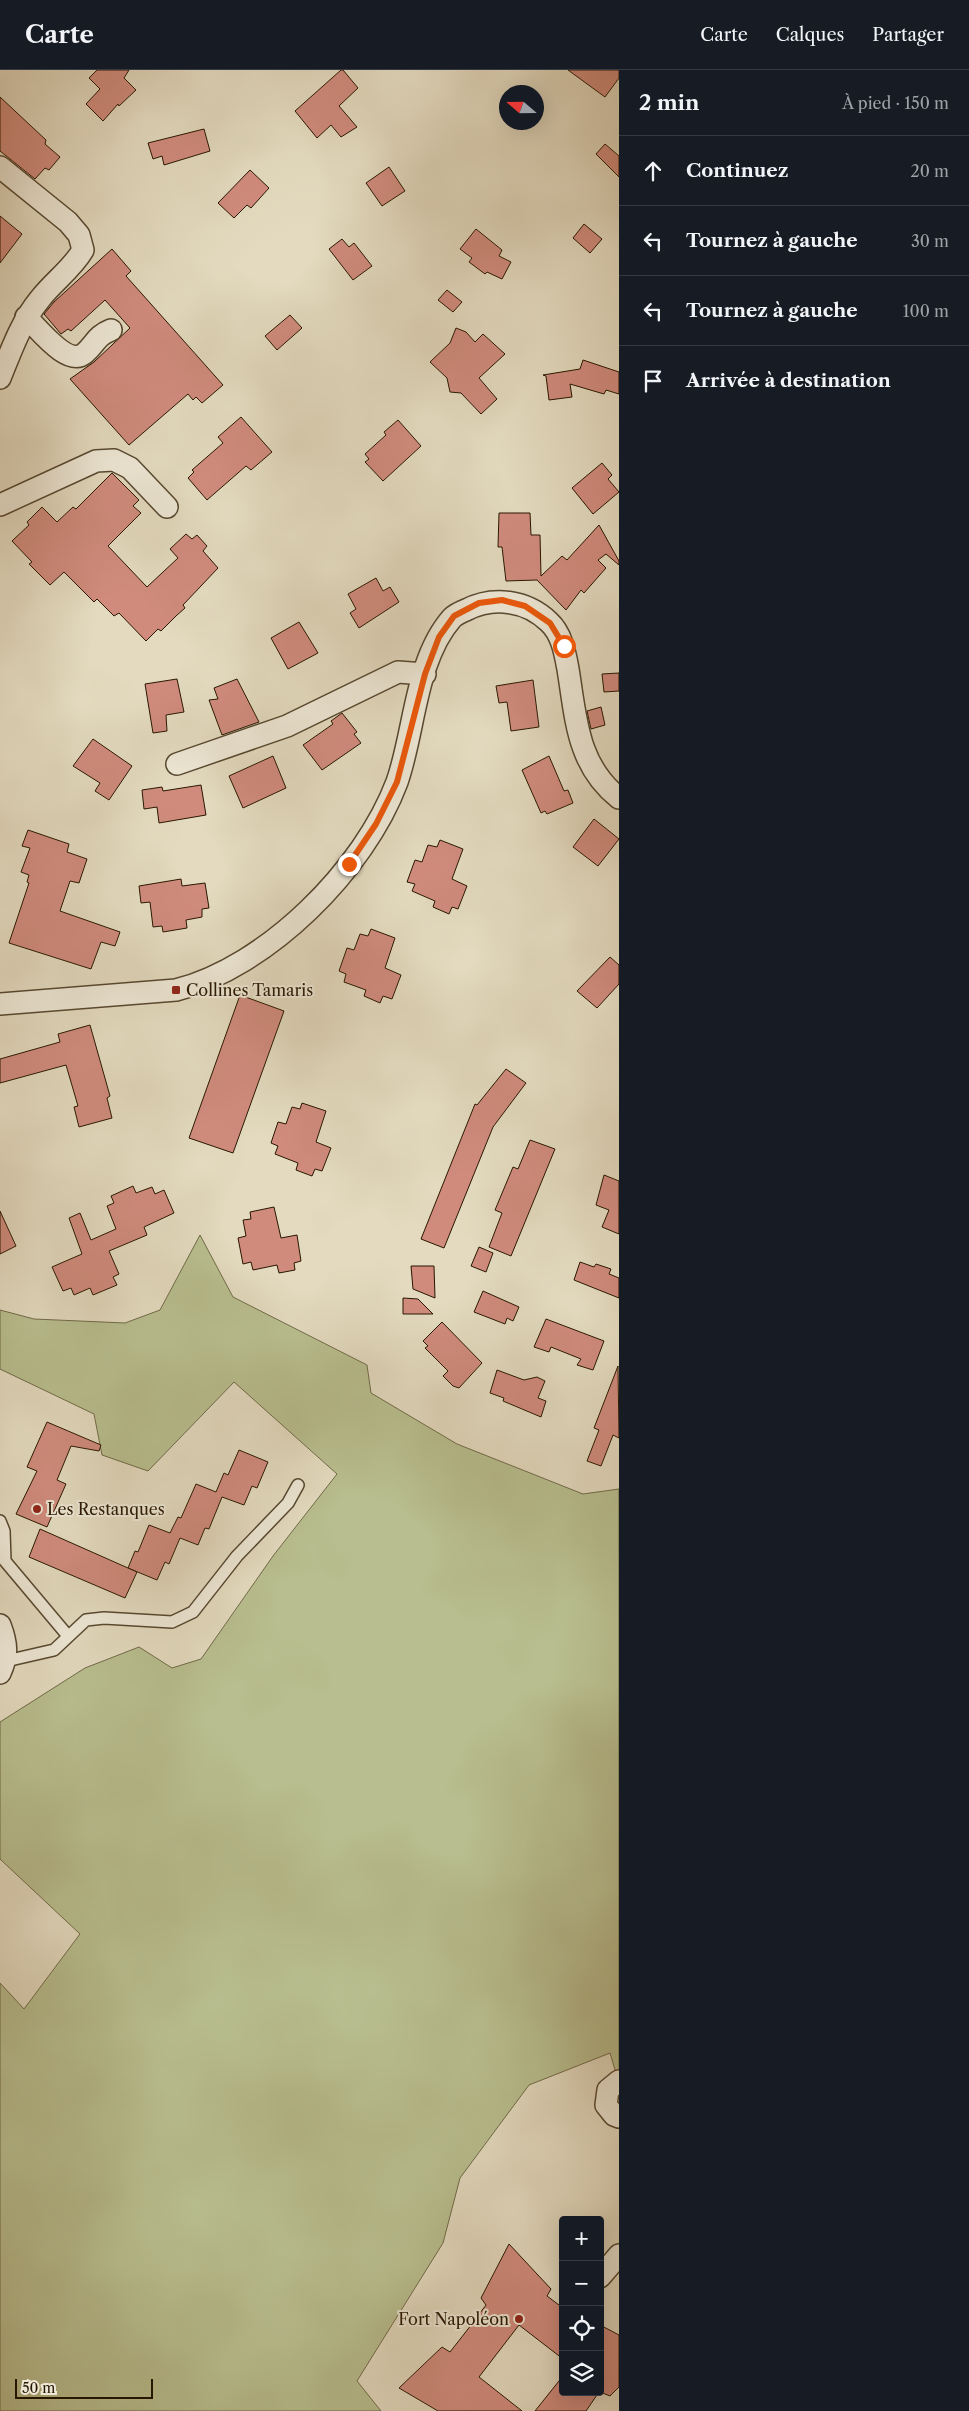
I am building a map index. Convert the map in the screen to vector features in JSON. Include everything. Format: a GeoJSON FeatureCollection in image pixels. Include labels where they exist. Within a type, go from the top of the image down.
{"type":"FeatureCollection","features":[{"type":"Feature","properties":{"kind":"street"},"geometry":{"type":"LineString","coordinates":[[0,167],[68,222],[79,235],[83,250],[76,262],[59,277],[26,317],[0,378]]}},
{"type":"Feature","properties":{"kind":"street"},"geometry":{"type":"LineString","coordinates":[[26,317],[66,356],[76,358],[84,354],[100,335],[111,330]]}},
{"type":"Feature","properties":{"kind":"street"},"geometry":{"type":"LineString","coordinates":[[0,505],[96,461],[114,460],[130,468],[167,507]]}},
{"type":"Feature","properties":{"kind":"street"},"geometry":{"type":"LineString","coordinates":[[0,1004],[176,990],[218,976],[299,920],[321,898],[349,864],[376,824],[397,782],[425,674],[439,637],[454,616],[479,603],[502,600],[525,606],[550,623],[564,646],[581,745],[591,769],[619,798]]}},
{"type":"Feature","properties":{"kind":"street"},"geometry":{"type":"LineString","coordinates":[[177,764],[287,726],[398,672],[425,674]]}},
{"type":"Feature","properties":{"kind":"street"},"geometry":{"type":"LineString","coordinates":[[0,1626],[6,1643],[3,1667]]}},
{"type":"Feature","properties":{"kind":"street"},"geometry":{"type":"LineString","coordinates":[[619,2081],[608,2090],[606,2105],[614,2115],[619,2117]]}},
{"type":"Feature","properties":{"kind":"street"},"geometry":{"type":"LineString","coordinates":[[604,2272],[619,2255]]}},
{"type":"Feature","properties":{"kind":"lane"},"geometry":{"type":"LineString","coordinates":[[3,1667],[54,1650],[86,1620],[104,1618],[172,1622],[193,1612],[236,1556],[288,1503],[298,1484]]}},
{"type":"Feature","properties":{"kind":"lane"},"geometry":{"type":"LineString","coordinates":[[0,1521],[4,1530],[4,1561],[68,1636]]}},
{"type":"Feature","properties":{"kind":"green space"},"geometry":{"type":"Polygon","coordinates":[[[200,1235],[233,1297],[367,1365],[371,1393],[457,1444],[583,1494],[619,1489],[619,2083],[610,2053],[529,2085],[460,2178],[443,2243],[357,2381],[381,2411],[0,2411],[0,1983],[24,2009],[80,1934],[0,1859],[0,1722],[85,1668],[139,1647],[172,1668],[201,1659],[273,1556],[337,1474],[234,1382],[148,1471],[102,1455],[94,1414],[0,1369],[0,1310],[34,1319],[125,1323],[160,1310],[200,1235]]]}},
{"type":"Feature","properties":{"kind":"building"},"geometry":{"type":"Polygon","coordinates":[[[97,70],[129,70],[124,78],[136,90],[119,106],[118,104],[103,121],[86,104],[100,89],[89,78],[97,70]]]}},
{"type":"Feature","properties":{"kind":"building"},"geometry":{"type":"Polygon","coordinates":[[[341,70],[358,88],[339,106],[357,127],[341,137],[331,125],[317,138],[295,111],[341,70]]]}},
{"type":"Feature","properties":{"kind":"building"},"geometry":{"type":"Polygon","coordinates":[[[568,70],[619,70],[619,78],[605,97],[568,70]]]}},
{"type":"Feature","properties":{"kind":"building"},"geometry":{"type":"Polygon","coordinates":[[[0,97],[46,140],[45,144],[60,157],[49,170],[45,168],[35,179],[0,151],[0,97]]]}},
{"type":"Feature","properties":{"kind":"building"},"geometry":{"type":"Polygon","coordinates":[[[204,129],[210,151],[164,165],[162,156],[153,159],[148,143],[204,129]]]}},
{"type":"Feature","properties":{"kind":"building"},"geometry":{"type":"Polygon","coordinates":[[[605,144],[619,156],[619,177],[596,154],[605,144]]]}},
{"type":"Feature","properties":{"kind":"building"},"geometry":{"type":"Polygon","coordinates":[[[389,167],[405,191],[382,206],[366,183],[389,167]]]}},
{"type":"Feature","properties":{"kind":"building"},"geometry":{"type":"Polygon","coordinates":[[[250,170],[269,188],[251,208],[247,205],[234,218],[218,203],[250,170]]]}},
{"type":"Feature","properties":{"kind":"building"},"geometry":{"type":"Polygon","coordinates":[[[0,216],[22,234],[0,263],[0,216]]]}},
{"type":"Feature","properties":{"kind":"building"},"geometry":{"type":"Polygon","coordinates":[[[584,224],[602,239],[590,253],[573,238],[584,224]]]}},
{"type":"Feature","properties":{"kind":"building"},"geometry":{"type":"Polygon","coordinates":[[[476,229],[502,250],[499,256],[511,262],[502,279],[487,272],[485,274],[469,262],[472,258],[460,249],[476,229]]]}},
{"type":"Feature","properties":{"kind":"building"},"geometry":{"type":"Polygon","coordinates":[[[342,239],[349,247],[354,243],[372,266],[353,280],[329,249],[342,239]]]}},
{"type":"Feature","properties":{"kind":"building"},"geometry":{"type":"Polygon","coordinates":[[[112,249],[131,271],[126,276],[223,385],[202,403],[196,397],[193,400],[188,394],[129,445],[70,379],[94,362],[130,328],[105,300],[71,331],[68,329],[61,334],[44,314],[54,302],[112,249]]]}},
{"type":"Feature","properties":{"kind":"building"},"geometry":{"type":"Polygon","coordinates":[[[447,290],[462,302],[453,312],[438,300],[447,290]]]}},
{"type":"Feature","properties":{"kind":"building"},"geometry":{"type":"Polygon","coordinates":[[[290,315],[302,328],[277,350],[265,336],[290,315]]]}},
{"type":"Feature","properties":{"kind":"building"},"geometry":{"type":"Polygon","coordinates":[[[456,328],[466,332],[475,342],[483,334],[505,354],[479,378],[497,399],[481,414],[461,393],[450,392],[447,378],[430,362],[450,343],[456,328]]]}},
{"type":"Feature","properties":{"kind":"building"},"geometry":{"type":"Polygon","coordinates":[[[583,360],[619,372],[619,394],[606,390],[604,394],[570,384],[572,397],[549,400],[546,376],[543,375],[580,369],[583,360]]]}},
{"type":"Feature","properties":{"kind":"building"},"geometry":{"type":"Polygon","coordinates":[[[241,417],[272,452],[251,470],[246,466],[207,500],[188,478],[194,472],[192,470],[223,443],[218,437],[241,417]]]}},
{"type":"Feature","properties":{"kind":"building"},"geometry":{"type":"Polygon","coordinates":[[[398,420],[421,446],[383,481],[365,462],[369,459],[365,454],[386,435],[384,432],[398,420]]]}},
{"type":"Feature","properties":{"kind":"building"},"geometry":{"type":"Polygon","coordinates":[[[602,463],[612,475],[608,479],[619,492],[593,514],[572,488],[602,463]]]}},
{"type":"Feature","properties":{"kind":"building"},"geometry":{"type":"Polygon","coordinates":[[[112,473],[139,500],[133,506],[141,513],[108,546],[147,587],[178,558],[170,549],[186,534],[192,539],[197,535],[207,546],[203,551],[218,568],[183,605],[185,608],[161,631],[158,629],[146,641],[119,613],[114,616],[97,599],[94,602],[64,572],[50,585],[29,564],[32,562],[12,541],[29,525],[27,522],[42,507],[57,522],[73,507],[76,509],[112,473]]]}},
{"type":"Feature","properties":{"kind":"building"},"geometry":{"type":"Polygon","coordinates":[[[499,513],[530,513],[531,535],[540,535],[541,576],[562,556],[567,560],[599,525],[619,561],[619,565],[606,554],[598,560],[606,568],[584,593],[581,590],[566,610],[537,580],[506,581],[502,547],[498,547],[499,513]]]}},
{"type":"Feature","properties":{"kind":"building"},"geometry":{"type":"Polygon","coordinates":[[[376,578],[383,591],[390,587],[399,602],[359,628],[350,613],[356,609],[348,594],[376,578]]]}},
{"type":"Feature","properties":{"kind":"building"},"geometry":{"type":"Polygon","coordinates":[[[299,622],[318,653],[288,669],[271,638],[299,622]]]}},
{"type":"Feature","properties":{"kind":"building"},"geometry":{"type":"Polygon","coordinates":[[[619,673],[619,691],[604,692],[602,674],[619,673]]]}},
{"type":"Feature","properties":{"kind":"building"},"geometry":{"type":"Polygon","coordinates":[[[177,679],[184,712],[166,715],[167,731],[153,733],[145,684],[177,679]]]}},
{"type":"Feature","properties":{"kind":"building"},"geometry":{"type":"Polygon","coordinates":[[[237,679],[259,722],[222,735],[209,700],[218,699],[214,688],[237,679]]]}},
{"type":"Feature","properties":{"kind":"building"},"geometry":{"type":"Polygon","coordinates":[[[533,680],[539,727],[511,731],[507,702],[499,703],[496,686],[533,680]]]}},
{"type":"Feature","properties":{"kind":"building"},"geometry":{"type":"Polygon","coordinates":[[[601,707],[605,725],[591,729],[587,711],[601,707]]]}},
{"type":"Feature","properties":{"kind":"building"},"geometry":{"type":"Polygon","coordinates":[[[342,713],[357,732],[354,734],[361,743],[322,770],[303,745],[333,724],[331,721],[342,713]]]}},
{"type":"Feature","properties":{"kind":"building"},"geometry":{"type":"Polygon","coordinates":[[[93,739],[132,766],[109,800],[95,791],[100,783],[73,766],[93,739]]]}},
{"type":"Feature","properties":{"kind":"building"},"geometry":{"type":"Polygon","coordinates":[[[273,756],[286,788],[243,808],[229,776],[273,756]]]}},
{"type":"Feature","properties":{"kind":"building"},"geometry":{"type":"Polygon","coordinates":[[[549,756],[564,791],[568,790],[573,803],[547,814],[545,811],[541,813],[522,770],[549,756]]]}},
{"type":"Feature","properties":{"kind":"building"},"geometry":{"type":"Polygon","coordinates":[[[201,785],[206,815],[159,823],[157,807],[144,809],[142,790],[162,787],[163,791],[201,785]]]}},
{"type":"Feature","properties":{"kind":"building"},"geometry":{"type":"Polygon","coordinates":[[[594,819],[619,839],[598,866],[573,847],[594,819]]]}},
{"type":"Feature","properties":{"kind":"building"},"geometry":{"type":"Polygon","coordinates":[[[28,830],[69,844],[67,852],[87,859],[79,883],[70,881],[60,911],[120,932],[115,946],[101,942],[91,969],[9,943],[29,883],[27,882],[29,875],[21,872],[30,848],[22,846],[28,830]]]}},
{"type":"Feature","properties":{"kind":"building"},"geometry":{"type":"Polygon","coordinates":[[[440,840],[463,849],[452,879],[467,886],[458,909],[452,907],[449,914],[433,907],[435,901],[412,891],[415,884],[407,882],[415,860],[422,862],[428,845],[437,847],[440,840]]]}},
{"type":"Feature","properties":{"kind":"building"},"geometry":{"type":"Polygon","coordinates":[[[181,879],[182,886],[205,883],[209,908],[202,909],[202,917],[186,920],[187,928],[163,932],[162,926],[153,927],[150,902],[141,903],[139,886],[181,879]]]}},
{"type":"Feature","properties":{"kind":"building"},"geometry":{"type":"Polygon","coordinates":[[[371,929],[395,938],[385,968],[401,975],[392,999],[383,996],[380,1003],[364,996],[366,990],[344,982],[346,974],[339,971],[347,948],[354,950],[360,934],[368,936],[371,929]]]}},
{"type":"Feature","properties":{"kind":"building"},"geometry":{"type":"Polygon","coordinates":[[[610,957],[619,965],[619,984],[597,1008],[577,991],[610,957]]]}},
{"type":"Feature","properties":{"kind":"building"},"geometry":{"type":"Polygon","coordinates":[[[240,995],[284,1011],[233,1153],[189,1138],[240,995]]]}},
{"type":"Feature","properties":{"kind":"building"},"geometry":{"type":"Polygon","coordinates":[[[90,1025],[110,1096],[107,1098],[112,1118],[79,1127],[74,1107],[78,1106],[66,1065],[0,1083],[0,1059],[60,1042],[58,1034],[90,1025]]]}},
{"type":"Feature","properties":{"kind":"building"},"geometry":{"type":"Polygon","coordinates":[[[506,1069],[526,1083],[493,1127],[444,1248],[421,1239],[475,1104],[477,1105],[506,1069]]]}},
{"type":"Feature","properties":{"kind":"building"},"geometry":{"type":"Polygon","coordinates":[[[302,1103],[326,1111],[316,1142],[331,1148],[322,1171],[315,1169],[312,1176],[296,1170],[298,1163],[275,1154],[278,1146],[271,1143],[278,1122],[286,1124],[292,1107],[300,1109],[302,1103]]]}},
{"type":"Feature","properties":{"kind":"building"},"geometry":{"type":"Polygon","coordinates":[[[530,1140],[555,1149],[511,1256],[489,1247],[502,1213],[495,1210],[513,1167],[518,1169],[530,1140]]]}},
{"type":"Feature","properties":{"kind":"building"},"geometry":{"type":"Polygon","coordinates":[[[604,1175],[619,1181],[619,1234],[602,1227],[609,1210],[596,1205],[604,1175]]]}},
{"type":"Feature","properties":{"kind":"building"},"geometry":{"type":"Polygon","coordinates":[[[133,1186],[136,1193],[152,1187],[155,1194],[164,1190],[174,1213],[144,1227],[147,1235],[109,1251],[119,1274],[113,1277],[117,1285],[93,1295],[90,1288],[74,1295],[71,1288],[63,1291],[52,1267],[82,1254],[69,1218],[80,1213],[91,1240],[116,1229],[107,1206],[114,1203],[111,1196],[133,1186]]]}},
{"type":"Feature","properties":{"kind":"building"},"geometry":{"type":"Polygon","coordinates":[[[274,1207],[281,1238],[297,1235],[301,1261],[294,1263],[295,1270],[279,1273],[277,1265],[253,1270],[251,1262],[243,1264],[238,1238],[246,1236],[243,1220],[251,1219],[250,1212],[274,1207]]]}},
{"type":"Feature","properties":{"kind":"building"},"geometry":{"type":"Polygon","coordinates":[[[0,1211],[16,1246],[0,1254],[0,1211]]]}},
{"type":"Feature","properties":{"kind":"building"},"geometry":{"type":"Polygon","coordinates":[[[479,1247],[493,1253],[486,1272],[471,1266],[479,1247]]]}},
{"type":"Feature","properties":{"kind":"building"},"geometry":{"type":"Polygon","coordinates":[[[580,1262],[594,1267],[596,1264],[611,1269],[609,1274],[619,1278],[619,1298],[574,1280],[580,1262]]]}},
{"type":"Feature","properties":{"kind":"building"},"geometry":{"type":"Polygon","coordinates":[[[411,1266],[434,1266],[435,1298],[413,1289],[411,1266]]]}},
{"type":"Feature","properties":{"kind":"building"},"geometry":{"type":"Polygon","coordinates":[[[483,1291],[519,1307],[513,1321],[507,1318],[505,1324],[474,1312],[483,1291]]]}},
{"type":"Feature","properties":{"kind":"building"},"geometry":{"type":"Polygon","coordinates":[[[403,1298],[418,1299],[433,1314],[403,1314],[403,1298]]]}},
{"type":"Feature","properties":{"kind":"building"},"geometry":{"type":"Polygon","coordinates":[[[546,1319],[604,1341],[593,1370],[577,1365],[581,1359],[551,1347],[549,1352],[534,1347],[546,1319]]]}},
{"type":"Feature","properties":{"kind":"building"},"geometry":{"type":"Polygon","coordinates":[[[442,1322],[482,1363],[459,1388],[453,1386],[443,1376],[448,1371],[425,1348],[428,1346],[423,1341],[442,1322]]]}},
{"type":"Feature","properties":{"kind":"building"},"geometry":{"type":"Polygon","coordinates":[[[618,1366],[619,1438],[613,1435],[601,1466],[587,1461],[599,1430],[594,1428],[618,1366]]]}},
{"type":"Feature","properties":{"kind":"building"},"geometry":{"type":"Polygon","coordinates":[[[497,1370],[524,1380],[537,1377],[545,1381],[538,1398],[546,1401],[541,1417],[503,1401],[504,1398],[490,1393],[497,1370]]]}},
{"type":"Feature","properties":{"kind":"building"},"geometry":{"type":"Polygon","coordinates":[[[47,1422],[101,1445],[99,1451],[71,1446],[57,1480],[66,1484],[47,1527],[16,1514],[37,1471],[27,1467],[47,1422]]]}},
{"type":"Feature","properties":{"kind":"building"},"geometry":{"type":"Polygon","coordinates":[[[239,1450],[268,1462],[257,1488],[252,1486],[244,1505],[222,1497],[209,1529],[205,1528],[198,1545],[180,1538],[169,1564],[165,1562],[157,1580],[128,1568],[135,1551],[138,1552],[149,1525],[170,1533],[178,1517],[181,1518],[196,1484],[216,1492],[224,1473],[228,1475],[239,1450]]]}},
{"type":"Feature","properties":{"kind":"building"},"geometry":{"type":"Polygon","coordinates":[[[40,1529],[137,1572],[125,1598],[29,1557],[40,1529]]]}},
{"type":"Feature","properties":{"kind":"building","name":"Fort Napoléon"},"geometry":{"type":"Polygon","coordinates":[[[509,2244],[551,2289],[547,2296],[559,2305],[559,2356],[519,2325],[479,2377],[522,2411],[438,2411],[399,2388],[442,2347],[450,2352],[486,2305],[481,2298],[509,2244]]]}},
{"type":"Feature","properties":{"kind":"building"},"geometry":{"type":"Polygon","coordinates":[[[604,2327],[619,2335],[619,2387],[610,2396],[604,2394],[604,2327]]]}},
{"type":"Feature","properties":{"kind":"building"},"geometry":{"type":"Polygon","coordinates":[[[559,2381],[559,2396],[596,2396],[586,2411],[535,2411],[559,2381]]]}},
{"type":"Feature","properties":{"kind":"place","name":"Collines Tamaris"},"geometry":{"type":"Point","coordinates":[176,990]}},
{"type":"Feature","properties":{"kind":"place","name":"Les Restanques"},"geometry":{"type":"Point","coordinates":[37,1509]}},
{"type":"Feature","properties":{"kind":"place","name":"Fort Napoléon"},"geometry":{"type":"Point","coordinates":[519,2319]}},
{"type":"Feature","properties":{"kind":"route"},"geometry":{"type":"LineString","coordinates":[[349,864],[376,824],[397,782],[425,674],[439,637],[454,616],[479,603],[502,600],[525,606],[550,623],[564,646]]}}]}
